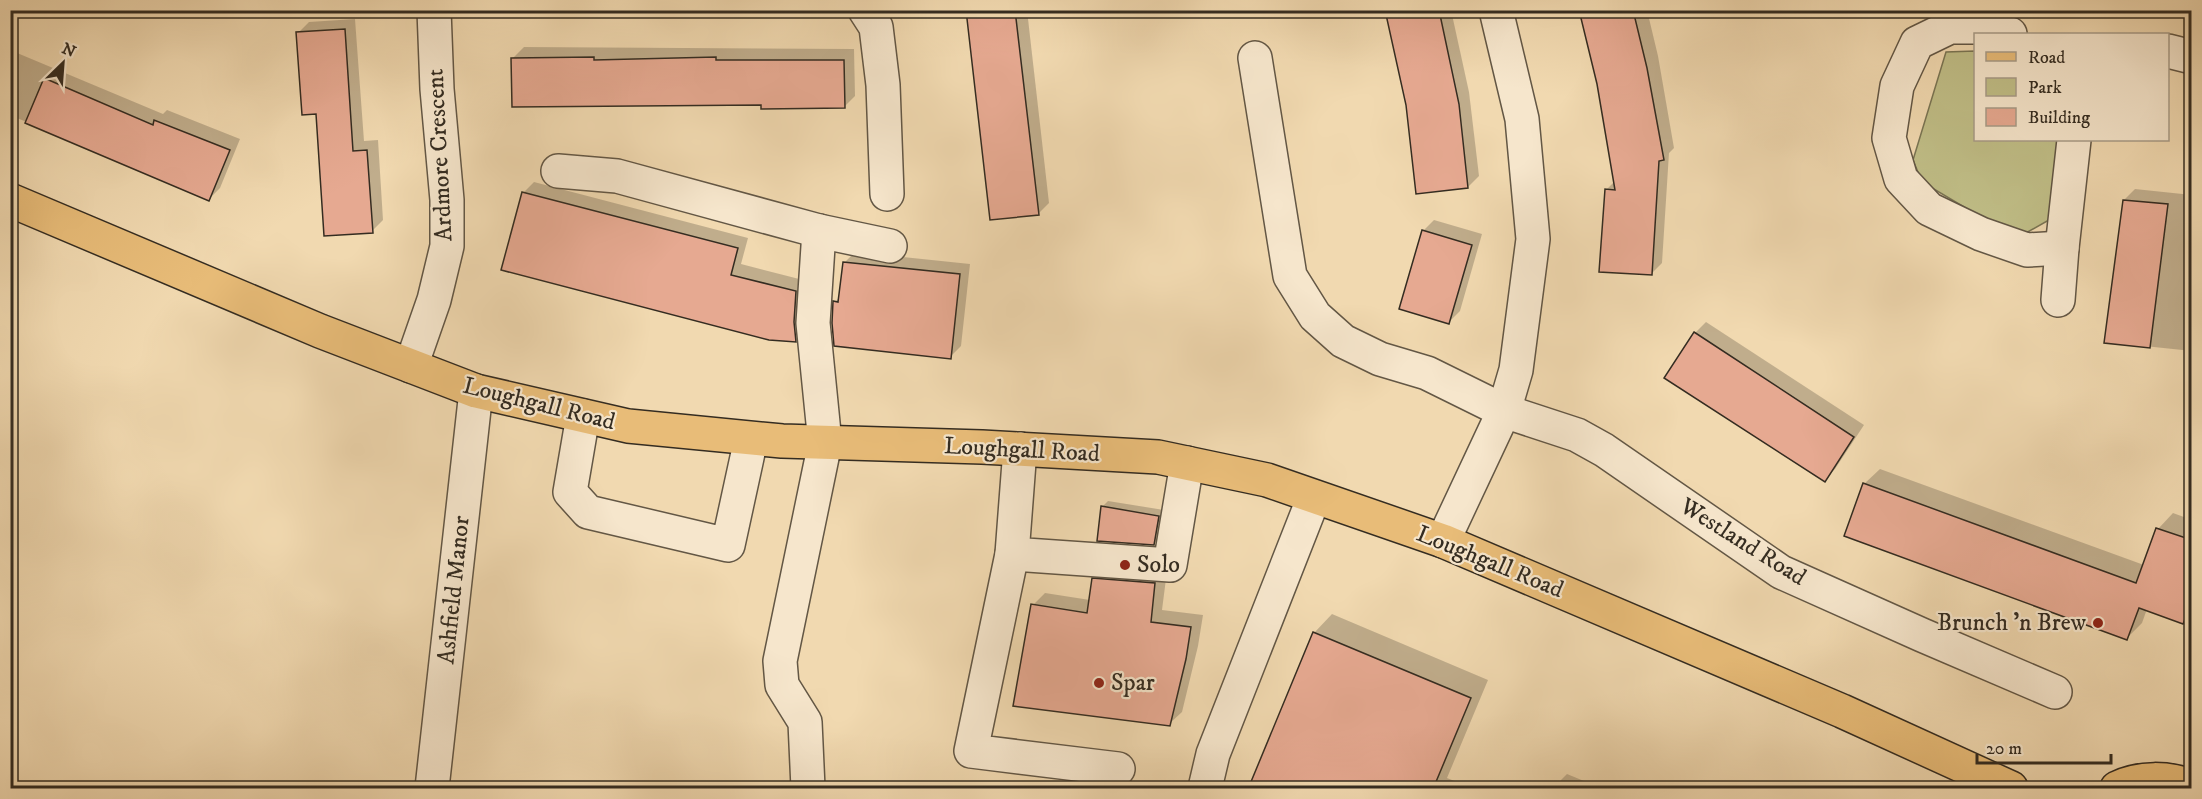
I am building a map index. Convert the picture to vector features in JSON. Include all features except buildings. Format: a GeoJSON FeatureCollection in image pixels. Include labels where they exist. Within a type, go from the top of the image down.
{"type":"FeatureCollection","features":[{"type":"Feature","properties":{"kind":"main road","name":"Loughgall Road"},"geometry":{"type":"LineString","coordinates":[[10,200],[320,331],[476,391],[583,416],[628,426],[751,439],[982,447],[1158,457],[1267,480],[1443,541],[1842,711],[2011,789]]}},
{"type":"Feature","properties":{"kind":"main road"},"geometry":{"type":"LineString","coordinates":[[2117,789],[2150,779],[2180,782],[2192,787]]}},
{"type":"Feature","properties":{"kind":"street","name":"Ardmore Crescent"},"geometry":{"type":"LineString","coordinates":[[411,366],[434,300],[447,246],[447,200],[437,89],[434,10]]}},
{"type":"Feature","properties":{"kind":"street"},"geometry":{"type":"LineString","coordinates":[[865,10],[876,27],[883,85],[887,194]]}},
{"type":"Feature","properties":{"kind":"street"},"geometry":{"type":"LineString","coordinates":[[1443,541],[1504,411],[1516,370],[1533,239],[1522,119],[1496,10]]}},
{"type":"Feature","properties":{"kind":"street"},"geometry":{"type":"LineString","coordinates":[[2006,33],[1983,27],[1950,27],[1917,43],[1897,86],[1889,138],[1901,179],[1929,209],[1981,234],[2026,249],[2062,248]]}},
{"type":"Feature","properties":{"kind":"street"},"geometry":{"type":"LineString","coordinates":[[2169,51],[2192,57]]}},
{"type":"Feature","properties":{"kind":"street"},"geometry":{"type":"LineString","coordinates":[[1255,58],[1290,276],[1316,316],[1343,341],[1380,359],[1427,373],[1504,411]]}},
{"type":"Feature","properties":{"kind":"street"},"geometry":{"type":"LineString","coordinates":[[2058,300],[2074,141]]}},
{"type":"Feature","properties":{"kind":"street"},"geometry":{"type":"LineString","coordinates":[[558,171],[617,176],[819,231],[890,246]]}},
{"type":"Feature","properties":{"kind":"street"},"geometry":{"type":"LineString","coordinates":[[808,789],[805,722],[783,685],[780,661],[825,443],[813,323],[819,231]]}},
{"type":"Feature","properties":{"kind":"street","name":"Ashfield Manor"},"geometry":{"type":"LineString","coordinates":[[432,789],[476,391]]}},
{"type":"Feature","properties":{"kind":"street","name":"Westland Road"},"geometry":{"type":"LineString","coordinates":[[1504,411],[1576,435],[1604,450],[1781,572],[2055,692]]}},
{"type":"Feature","properties":{"kind":"street"},"geometry":{"type":"LineString","coordinates":[[583,416],[570,492],[588,513],[728,546],[751,439]]}},
{"type":"Feature","properties":{"kind":"street"},"geometry":{"type":"LineString","coordinates":[[1020,449],[1012,554],[971,751],[1118,769]]}},
{"type":"Feature","properties":{"kind":"street"},"geometry":{"type":"LineString","coordinates":[[1012,554],[1170,565],[1187,463]]}},
{"type":"Feature","properties":{"kind":"street"},"geometry":{"type":"LineString","coordinates":[[1205,789],[1214,754],[1314,496]]}},
{"type":"Feature","properties":{"kind":"green space"},"geometry":{"type":"Polygon","coordinates":[[[1974,51],[1974,141],[2059,141],[2059,166],[2049,220],[2026,233],[2001,229],[1922,182],[1913,160],[1946,52],[1974,51]]]}},
{"type":"Feature","properties":{"kind":"place","name":"Solo"},"geometry":{"type":"Point","coordinates":[1125,565]}},
{"type":"Feature","properties":{"kind":"place","name":"Brunch 'n Brew"},"geometry":{"type":"Point","coordinates":[2098,623]}},
{"type":"Feature","properties":{"kind":"place","name":"Spar"},"geometry":{"type":"Point","coordinates":[1099,683]}}]}
